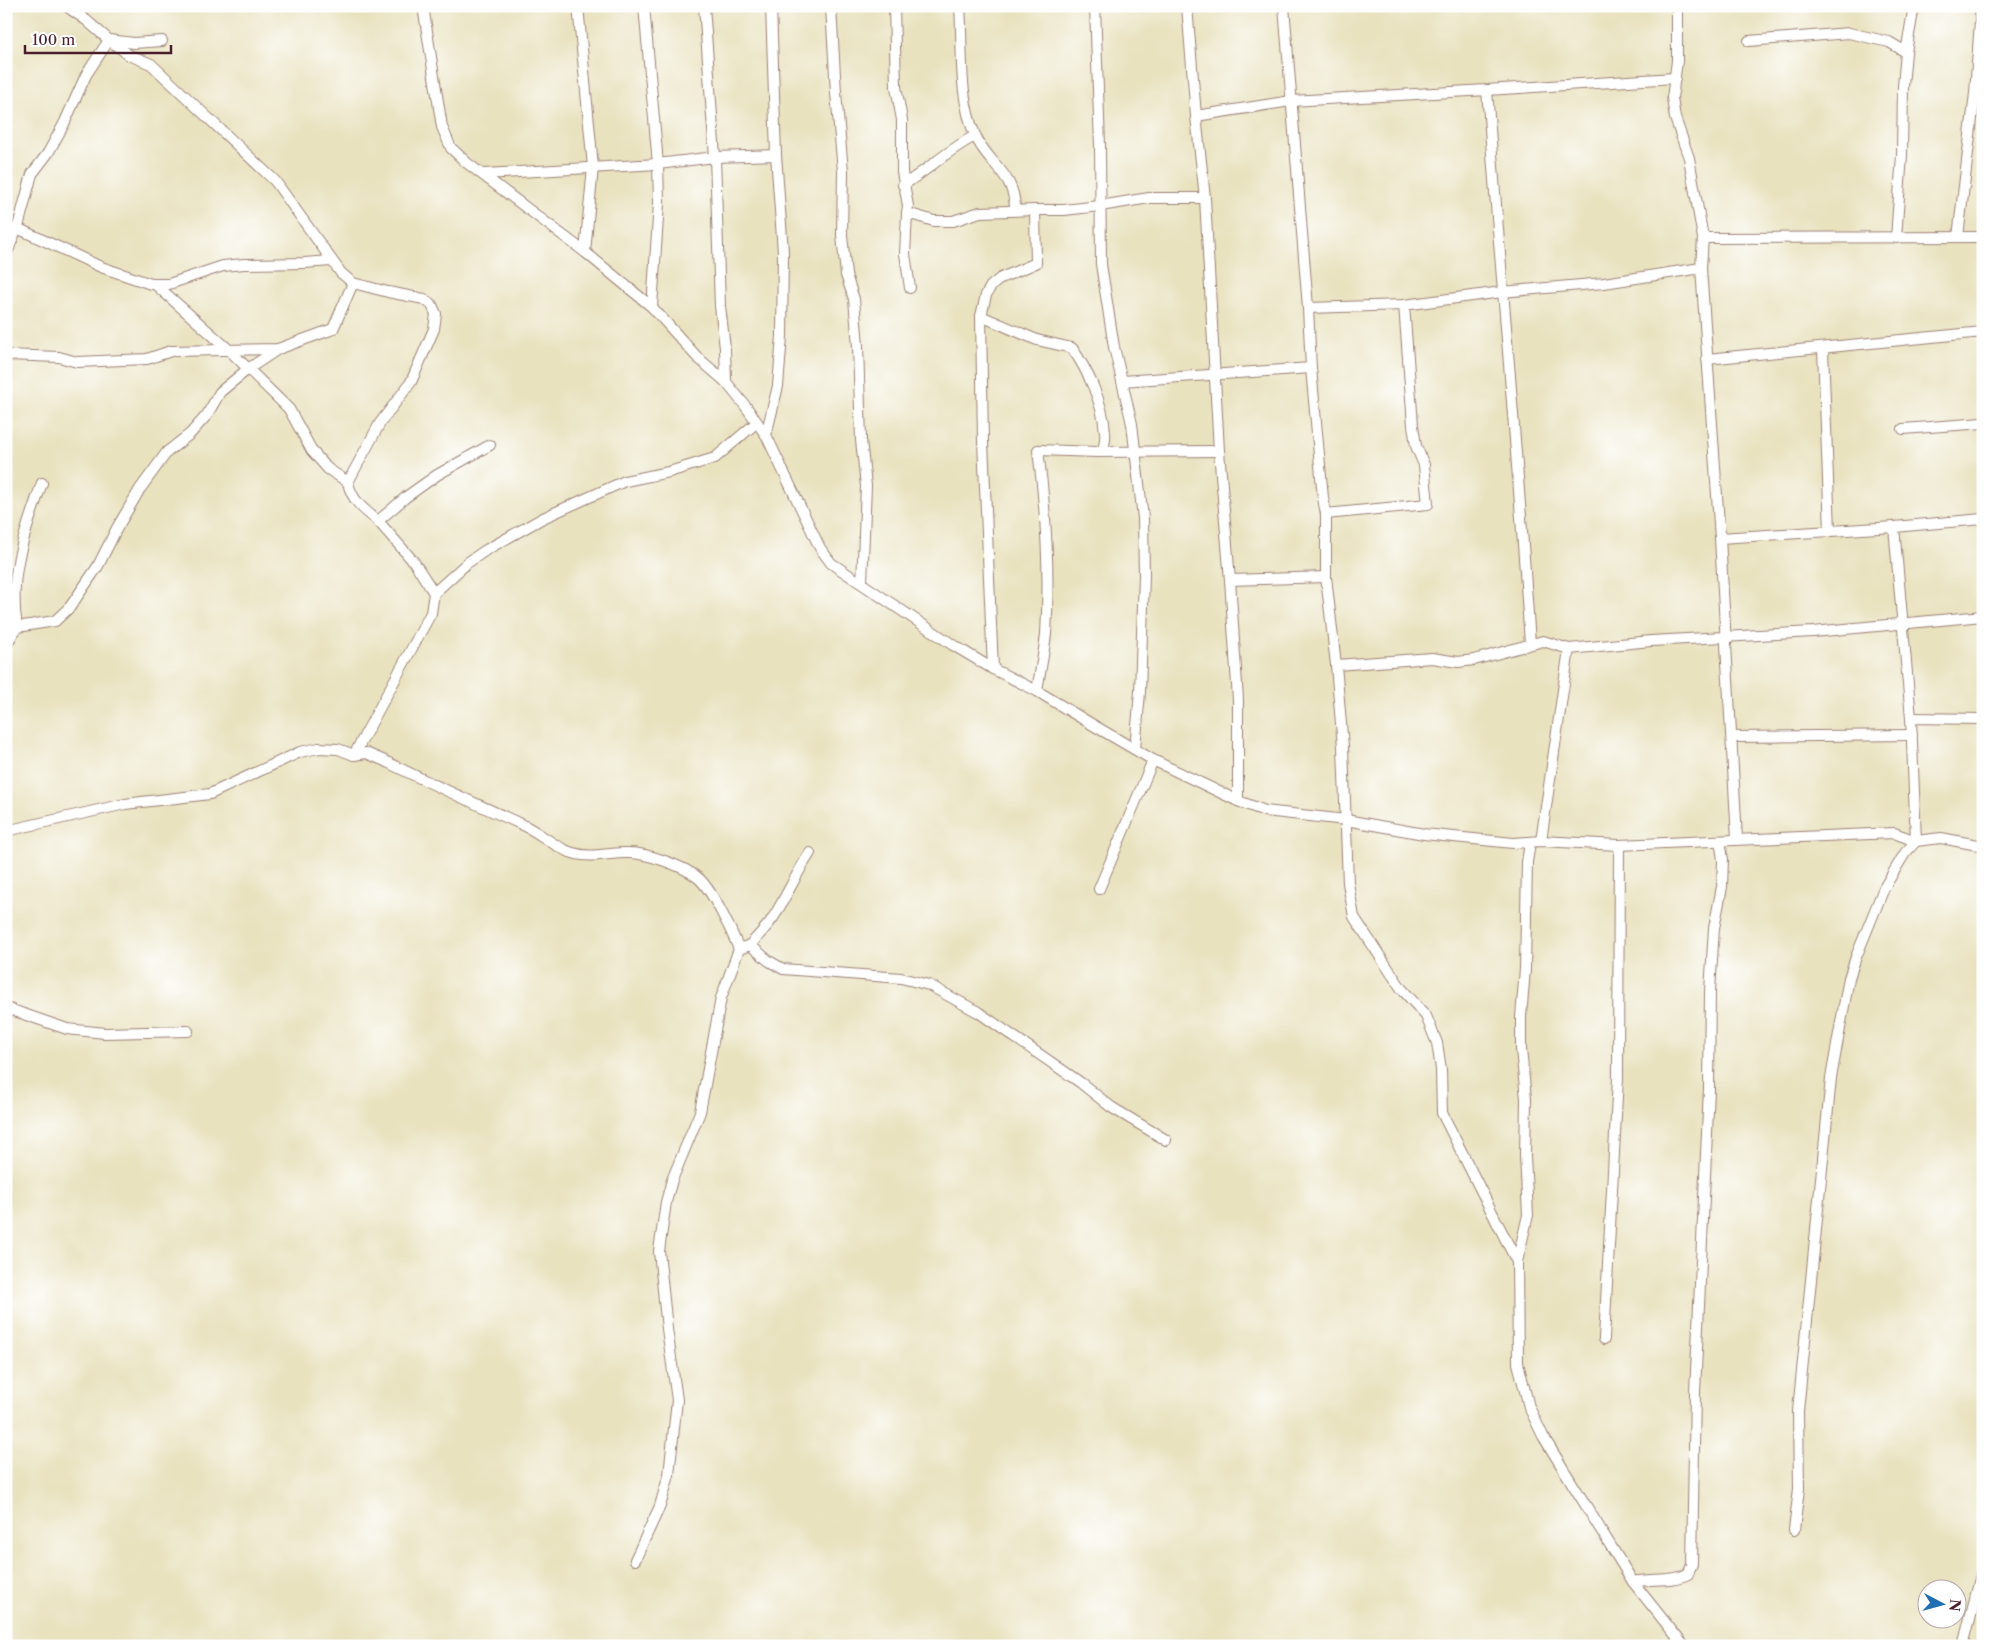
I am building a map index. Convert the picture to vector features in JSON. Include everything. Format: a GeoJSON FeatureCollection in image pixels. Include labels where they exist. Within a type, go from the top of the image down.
{"type":"FeatureCollection","features":[{"type":"Feature","properties":{"kind":"street"},"geometry":{"type":"LineString","coordinates":[[66,6],[129,55],[151,64],[275,181],[331,260],[341,273],[353,283],[424,299],[432,305],[436,314],[434,330],[410,382],[380,423],[348,482],[349,489],[359,506],[378,521],[414,562],[434,593]]}},
{"type":"Feature","properties":{"kind":"street"},"geometry":{"type":"LineString","coordinates":[[423,6],[442,127],[451,148],[467,163],[585,252],[652,307],[696,357],[726,382],[766,435],[820,548],[831,562],[992,670],[1037,691],[1153,760],[1238,801],[1265,811],[1346,820],[1424,834],[1513,843],[1619,845],[1720,841],[1737,838],[1894,833],[1916,841],[1941,838],[1983,846]]}},
{"type":"Feature","properties":{"kind":"street"},"geometry":{"type":"LineString","coordinates":[[578,6],[593,167],[585,252]]}},
{"type":"Feature","properties":{"kind":"street"},"geometry":{"type":"LineString","coordinates":[[644,6],[658,164],[659,203],[652,307]]}},
{"type":"Feature","properties":{"kind":"street"},"geometry":{"type":"LineString","coordinates":[[704,6],[715,157],[720,306],[725,348],[726,382]]}},
{"type":"Feature","properties":{"kind":"street"},"geometry":{"type":"LineString","coordinates":[[766,435],[778,386],[782,336],[783,252],[776,155],[771,6]]}},
{"type":"Feature","properties":{"kind":"street"},"geometry":{"type":"LineString","coordinates":[[831,6],[843,171],[842,235],[846,275],[854,299],[858,346],[861,440],[866,486],[862,583]]}},
{"type":"Feature","properties":{"kind":"street"},"geometry":{"type":"LineString","coordinates":[[894,6],[896,87],[903,134],[903,185],[908,206],[905,254],[910,288]]}},
{"type":"Feature","properties":{"kind":"street"},"geometry":{"type":"LineString","coordinates":[[960,6],[967,113],[975,136],[1008,179],[1015,197],[1015,210]]}},
{"type":"Feature","properties":{"kind":"street"},"geometry":{"type":"LineString","coordinates":[[1096,6],[1101,264],[1135,451],[1142,518],[1144,576],[1140,692],[1135,749]]}},
{"type":"Feature","properties":{"kind":"street"},"geometry":{"type":"LineString","coordinates":[[1187,6],[1205,198],[1219,451],[1238,700],[1238,801]]}},
{"type":"Feature","properties":{"kind":"street"},"geometry":{"type":"LineString","coordinates":[[1284,6],[1311,368],[1326,514],[1326,577],[1343,747],[1348,883],[1354,917],[1401,988],[1426,1016],[1437,1043],[1441,1069],[1442,1113],[1518,1262]]}},
{"type":"Feature","properties":{"kind":"street"},"geometry":{"type":"LineString","coordinates":[[1677,6],[1677,61],[1672,98],[1675,118],[1689,158],[1704,238],[1701,268],[1733,737],[1737,838]]}},
{"type":"Feature","properties":{"kind":"street"},"geometry":{"type":"LineString","coordinates":[[1896,238],[1906,52],[1914,6]]}},
{"type":"Feature","properties":{"kind":"street"},"geometry":{"type":"LineString","coordinates":[[1958,236],[1975,93],[1981,6]]}},
{"type":"Feature","properties":{"kind":"street"},"geometry":{"type":"LineString","coordinates":[[1750,41],[1849,33],[1889,42],[1906,52]]}},
{"type":"Feature","properties":{"kind":"street"},"geometry":{"type":"LineString","coordinates":[[109,40],[134,43],[162,41]]}},
{"type":"Feature","properties":{"kind":"street"},"geometry":{"type":"LineString","coordinates":[[6,255],[24,208],[32,174],[48,153],[64,124],[86,75],[109,40]]}},
{"type":"Feature","properties":{"kind":"street"},"geometry":{"type":"LineString","coordinates":[[1196,116],[1291,101],[1675,78]]}},
{"type":"Feature","properties":{"kind":"street"},"geometry":{"type":"LineString","coordinates":[[1488,90],[1502,292],[1520,488],[1530,644]]}},
{"type":"Feature","properties":{"kind":"street"},"geometry":{"type":"LineString","coordinates":[[903,185],[958,145],[975,136]]}},
{"type":"Feature","properties":{"kind":"street"},"geometry":{"type":"LineString","coordinates":[[484,174],[658,164],[715,157],[776,155]]}},
{"type":"Feature","properties":{"kind":"street"},"geometry":{"type":"LineString","coordinates":[[907,212],[934,221],[953,221],[980,212],[1064,210],[1149,198],[1205,198]]}},
{"type":"Feature","properties":{"kind":"street"},"geometry":{"type":"LineString","coordinates":[[992,670],[983,442],[981,316],[986,295],[991,286],[1001,278],[1036,263],[1035,210]]}},
{"type":"Feature","properties":{"kind":"street"},"geometry":{"type":"LineString","coordinates":[[17,228],[101,267],[156,284],[169,284],[223,266],[331,260]]}},
{"type":"Feature","properties":{"kind":"street"},"geometry":{"type":"LineString","coordinates":[[1704,238],[1983,237]]}},
{"type":"Feature","properties":{"kind":"street"},"geometry":{"type":"LineString","coordinates":[[1308,308],[1404,305],[1502,292],[1604,283],[1701,268]]}},
{"type":"Feature","properties":{"kind":"street"},"geometry":{"type":"LineString","coordinates":[[17,627],[55,621],[70,607],[98,566],[116,528],[140,489],[167,452],[190,434],[206,415],[220,392],[248,369],[278,349],[333,329],[353,283]]}},
{"type":"Feature","properties":{"kind":"street"},"geometry":{"type":"LineString","coordinates":[[156,284],[228,349],[289,409],[312,451],[328,469],[348,482]]}},
{"type":"Feature","properties":{"kind":"street"},"geometry":{"type":"LineString","coordinates":[[1326,514],[1428,504],[1424,465],[1416,446],[1413,425],[1404,305]]}},
{"type":"Feature","properties":{"kind":"street"},"geometry":{"type":"LineString","coordinates":[[981,316],[1037,340],[1072,348],[1080,359],[1098,401],[1105,432],[1104,451]]}},
{"type":"Feature","properties":{"kind":"street"},"geometry":{"type":"LineString","coordinates":[[1707,359],[1983,332]]}},
{"type":"Feature","properties":{"kind":"street"},"geometry":{"type":"LineString","coordinates":[[6,355],[59,357],[77,362],[147,359],[171,351],[278,349]]}},
{"type":"Feature","properties":{"kind":"street"},"geometry":{"type":"LineString","coordinates":[[1824,349],[1830,531]]}},
{"type":"Feature","properties":{"kind":"street"},"geometry":{"type":"LineString","coordinates":[[1122,381],[1311,368]]}},
{"type":"Feature","properties":{"kind":"street"},"geometry":{"type":"LineString","coordinates":[[354,755],[430,613],[434,593],[467,563],[486,550],[543,518],[625,481],[677,470],[715,458],[756,423]]}},
{"type":"Feature","properties":{"kind":"street"},"geometry":{"type":"LineString","coordinates":[[1903,429],[1983,423]]}},
{"type":"Feature","properties":{"kind":"street"},"geometry":{"type":"LineString","coordinates":[[378,521],[406,497],[437,475],[490,446]]}},
{"type":"Feature","properties":{"kind":"street"},"geometry":{"type":"LineString","coordinates":[[1037,691],[1046,636],[1048,589],[1046,529],[1038,450],[1219,451]]}},
{"type":"Feature","properties":{"kind":"street"},"geometry":{"type":"LineString","coordinates":[[6,645],[17,627],[14,607],[16,564],[42,483]]}},
{"type":"Feature","properties":{"kind":"street"},"geometry":{"type":"LineString","coordinates":[[1720,538],[1894,527],[1983,519]]}},
{"type":"Feature","properties":{"kind":"street"},"geometry":{"type":"LineString","coordinates":[[1794,1530],[1800,1479],[1798,1411],[1831,1078],[1849,978],[1856,957],[1884,888],[1904,853],[1916,841],[1912,735],[1894,527]]}},
{"type":"Feature","properties":{"kind":"street"},"geometry":{"type":"LineString","coordinates":[[1230,580],[1326,577]]}},
{"type":"Feature","properties":{"kind":"street"},"geometry":{"type":"LineString","coordinates":[[1336,665],[1432,658],[1458,662],[1474,660],[1543,641],[1569,649],[1651,641],[1813,632],[1983,616]]}},
{"type":"Feature","properties":{"kind":"street"},"geometry":{"type":"LineString","coordinates":[[1569,649],[1535,842],[1527,862],[1521,1049],[1526,1098],[1525,1156],[1528,1215],[1518,1262],[1518,1363],[1529,1407],[1543,1436],[1633,1582],[1684,1646]]}},
{"type":"Feature","properties":{"kind":"street"},"geometry":{"type":"LineString","coordinates":[[1910,718],[1983,718]]}},
{"type":"Feature","properties":{"kind":"street"},"geometry":{"type":"LineString","coordinates":[[1733,737],[1912,735]]}},
{"type":"Feature","properties":{"kind":"street"},"geometry":{"type":"LineString","coordinates":[[6,831],[125,804],[210,794],[300,752],[319,748],[338,749],[354,755],[366,753],[385,761],[524,825],[573,854],[593,856],[628,853],[644,854],[698,877],[733,933],[739,949],[721,998],[700,1112],[672,1180],[666,1202],[659,1251],[666,1329],[677,1400],[669,1475],[660,1506],[635,1560]]}},
{"type":"Feature","properties":{"kind":"street"},"geometry":{"type":"LineString","coordinates":[[1099,889],[1153,760]]}},
{"type":"Feature","properties":{"kind":"street"},"geometry":{"type":"LineString","coordinates":[[1633,1582],[1649,1579],[1680,1578],[1688,1574],[1692,1565],[1696,1392],[1709,1089],[1710,991],[1714,928],[1722,887],[1723,859],[1720,841]]}},
{"type":"Feature","properties":{"kind":"street"},"geometry":{"type":"LineString","coordinates":[[1604,1339],[1618,1078],[1619,845]]}},
{"type":"Feature","properties":{"kind":"street"},"geometry":{"type":"LineString","coordinates":[[739,949],[750,945],[771,920],[810,852]]}},
{"type":"Feature","properties":{"kind":"street"},"geometry":{"type":"LineString","coordinates":[[750,945],[783,970],[901,978],[929,985],[978,1012],[1081,1083],[1111,1107],[1166,1140]]}},
{"type":"Feature","properties":{"kind":"street"},"geometry":{"type":"LineString","coordinates":[[6,1008],[67,1029],[105,1033],[188,1031]]}},
{"type":"Feature","properties":{"kind":"street"},"geometry":{"type":"LineString","coordinates":[[1963,1646],[1983,1567]]}}]}
